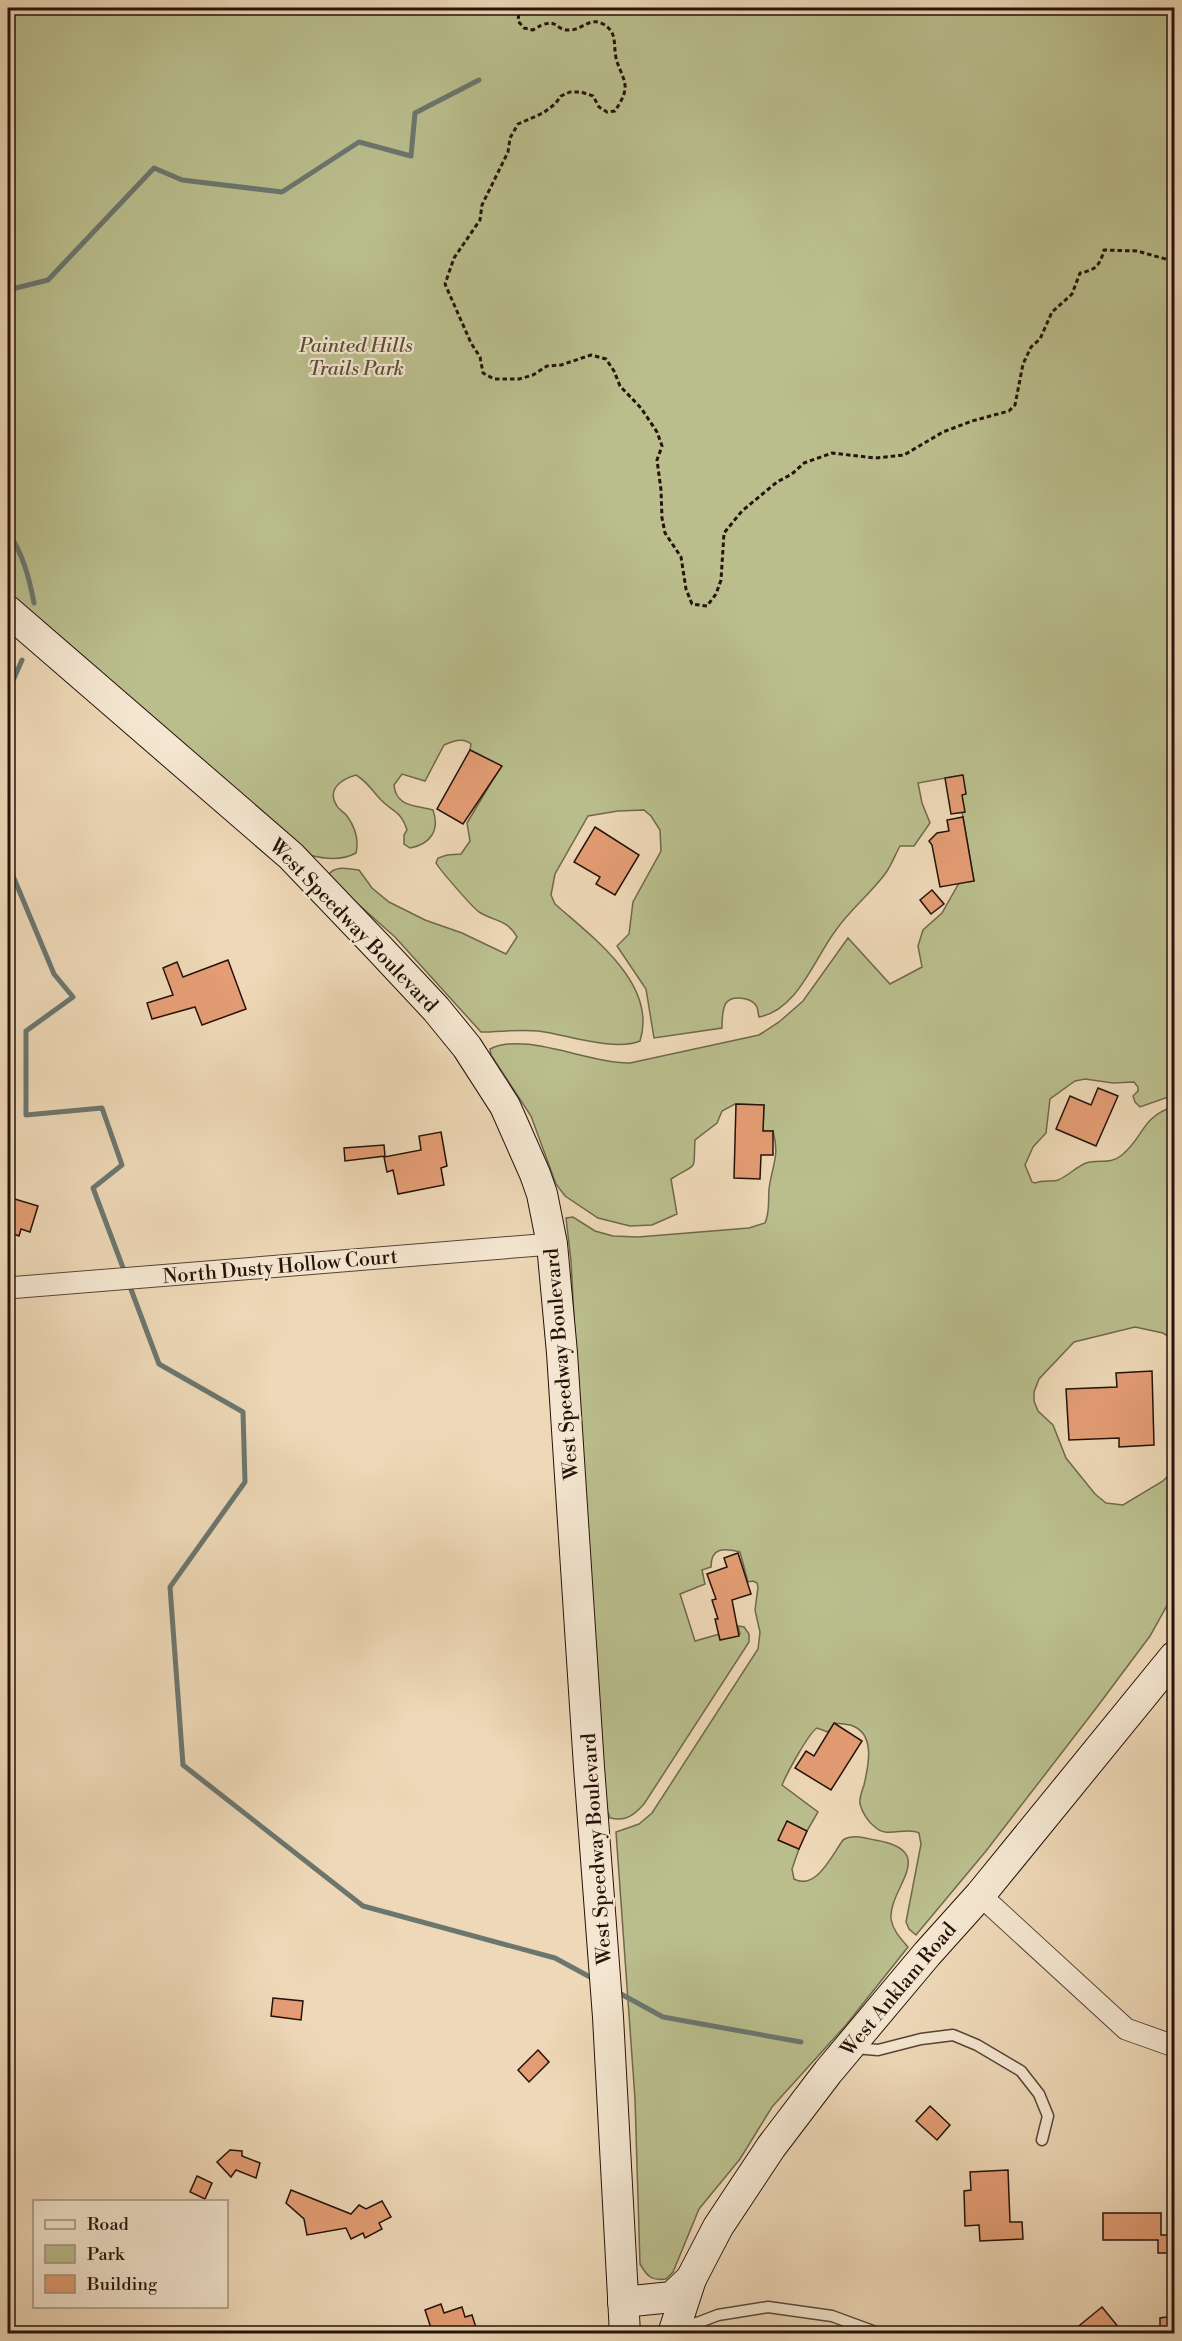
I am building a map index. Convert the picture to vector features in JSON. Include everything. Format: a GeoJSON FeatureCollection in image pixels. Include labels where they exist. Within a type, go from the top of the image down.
{"type":"FeatureCollection","features":[{"type":"Feature","properties":{"kind":"main road","name":"West Speedway Boulevard"},"geometry":{"type":"LineString","coordinates":[[8,611],[291,856],[436,1009],[467,1047],[505,1106],[520,1136],[542,1194],[552,1244],[562,1353],[608,2017],[626,2334]]}},
{"type":"Feature","properties":{"kind":"main road","name":"West Anklam Road"},"geometry":{"type":"LineString","coordinates":[[623,2302],[672,2297],[691,2279],[718,2227],[771,2147],[849,2048],[927,1954],[980,1895],[1174,1657]]}},
{"type":"Feature","properties":{"kind":"main road"},"geometry":{"type":"LineString","coordinates":[[682,2328],[691,2279]]}},
{"type":"Feature","properties":{"kind":"street","name":"North Dusty Hollow Court"},"geometry":{"type":"LineString","coordinates":[[8,1288],[552,1244]]}},
{"type":"Feature","properties":{"kind":"street"},"geometry":{"type":"LineString","coordinates":[[980,1895],[1126,2029],[1174,2046]]}},
{"type":"Feature","properties":{"kind":"lane"},"geometry":{"type":"LineString","coordinates":[[849,2048],[878,2050],[921,2039],[953,2035],[977,2045],[1021,2071],[1039,2094],[1048,2116],[1042,2140]]}},
{"type":"Feature","properties":{"kind":"lane"},"geometry":{"type":"LineString","coordinates":[[682,2328],[718,2315],[768,2307],[832,2316],[880,2334]]}},
{"type":"Feature","properties":{"kind":"lane"},"geometry":{"type":"LineString","coordinates":[[682,2328],[706,2334]]}},
{"type":"Feature","properties":{"kind":"path"},"geometry":{"type":"LineString","coordinates":[[396,8],[409,10],[418,8]]}},
{"type":"Feature","properties":{"kind":"path"},"geometry":{"type":"LineString","coordinates":[[522,8],[518,21],[524,28],[532,30],[544,23],[555,23],[567,30],[574,30],[585,23],[598,22],[610,29],[615,36],[616,57],[625,86],[623,99],[615,111],[607,112],[599,107],[593,96],[581,92],[570,92],[561,96],[543,113],[518,124],[510,138],[505,159],[482,205],[480,220],[454,258],[445,284],[466,334],[480,357],[483,373],[494,380],[519,379],[533,375],[547,366],[561,365],[591,355],[606,360],[614,371],[620,386],[641,408],[657,432],[662,446],[657,460],[662,518],[665,533],[681,557],[686,589],[692,604],[707,606],[716,594],[721,580],[724,534],[742,511],[777,482],[817,457],[832,453],[875,459],[904,455],[943,432],[1009,411],[1015,405],[1023,364],[1031,347],[1040,339],[1052,312],[1072,294],[1080,273],[1092,271],[1100,264],[1104,250],[1137,250],[1168,260],[1174,257]]}},
{"type":"Feature","properties":{"kind":"green space","name":"Painted Hills Trails Park"},"geometry":{"type":"Polygon","coordinates":[[[8,8],[1174,8],[1174,1095],[1140,1107],[1133,1096],[1138,1091],[1134,1082],[1113,1083],[1085,1079],[1075,1081],[1050,1099],[1046,1133],[1033,1147],[1025,1165],[1032,1182],[1035,1183],[1058,1180],[1086,1163],[1113,1160],[1130,1148],[1154,1116],[1174,1106],[1174,1340],[1163,1333],[1135,1327],[1074,1342],[1039,1379],[1034,1392],[1034,1401],[1038,1411],[1053,1425],[1066,1458],[1095,1494],[1106,1503],[1123,1505],[1163,1481],[1174,1470],[1174,1596],[1150,1636],[1097,1707],[986,1851],[916,1935],[909,1929],[906,1922],[921,1844],[919,1833],[914,1831],[885,1832],[875,1827],[864,1813],[860,1799],[869,1752],[868,1744],[860,1730],[851,1725],[835,1723],[828,1732],[817,1728],[808,1738],[782,1785],[818,1812],[807,1831],[787,1822],[779,1840],[799,1849],[792,1869],[794,1879],[802,1881],[816,1876],[823,1870],[843,1840],[847,1838],[863,1838],[895,1845],[905,1853],[908,1862],[907,1872],[892,1907],[891,1919],[895,1931],[908,1947],[846,2025],[772,2107],[740,2159],[699,2209],[673,2272],[666,2279],[650,2277],[640,2264],[635,2099],[616,1832],[639,1824],[652,1813],[758,1649],[760,1632],[755,1610],[758,1587],[753,1581],[748,1582],[740,1552],[720,1550],[713,1556],[711,1567],[702,1570],[705,1584],[680,1594],[695,1641],[720,1634],[722,1639],[740,1634],[738,1626],[744,1627],[749,1634],[749,1642],[644,1804],[629,1817],[610,1818],[606,1807],[591,1639],[571,1261],[566,1218],[573,1217],[595,1231],[613,1236],[638,1237],[749,1228],[765,1223],[776,1154],[775,1140],[773,1131],[763,1131],[764,1105],[735,1104],[722,1111],[717,1123],[695,1140],[693,1166],[671,1179],[677,1214],[652,1225],[630,1226],[598,1218],[565,1196],[556,1184],[531,1116],[491,1055],[490,1049],[504,1044],[521,1044],[596,1059],[630,1063],[759,1035],[779,1022],[803,1001],[848,938],[890,984],[922,967],[918,946],[923,930],[942,913],[959,883],[974,881],[962,812],[962,775],[918,783],[922,803],[930,823],[914,846],[900,846],[885,874],[828,941],[804,981],[785,1004],[759,1017],[757,1007],[751,1001],[742,998],[729,1000],[722,1015],[722,1028],[654,1038],[646,989],[617,946],[629,934],[633,902],[661,851],[660,830],[644,810],[588,816],[555,874],[551,895],[555,904],[603,947],[631,981],[640,1000],[643,1020],[640,1041],[629,1044],[603,1043],[524,1030],[481,1032],[395,937],[331,880],[329,874],[335,869],[359,870],[372,888],[389,902],[425,920],[462,933],[506,954],[517,937],[513,931],[505,924],[479,912],[436,863],[438,858],[461,854],[470,841],[467,823],[501,766],[470,750],[471,744],[468,742],[458,740],[444,745],[425,781],[402,774],[394,785],[398,797],[408,804],[433,810],[435,817],[432,835],[423,843],[410,848],[404,844],[404,835],[407,830],[399,815],[356,775],[346,779],[337,786],[333,795],[338,807],[347,816],[354,829],[357,838],[356,853],[333,858],[309,855],[69,644],[8,594],[8,8]]]}},
{"type":"Feature","properties":{"kind":"building"},"geometry":{"type":"Polygon","coordinates":[[[470,750],[502,766],[463,824],[437,809],[470,750]]]}},
{"type":"Feature","properties":{"kind":"building"},"geometry":{"type":"Polygon","coordinates":[[[963,775],[966,794],[962,795],[965,812],[951,814],[945,778],[963,775]]]}},
{"type":"Feature","properties":{"kind":"building"},"geometry":{"type":"Polygon","coordinates":[[[963,817],[974,881],[940,887],[932,845],[929,841],[937,833],[949,831],[947,820],[963,817]]]}},
{"type":"Feature","properties":{"kind":"building"},"geometry":{"type":"Polygon","coordinates":[[[595,827],[639,855],[615,895],[596,884],[600,877],[574,862],[595,827]]]}},
{"type":"Feature","properties":{"kind":"building"},"geometry":{"type":"Polygon","coordinates":[[[932,890],[944,904],[931,914],[920,900],[932,890]]]}},
{"type":"Feature","properties":{"kind":"building"},"geometry":{"type":"Polygon","coordinates":[[[228,960],[246,1009],[202,1025],[195,1007],[152,1019],[147,1003],[173,995],[163,968],[177,962],[183,977],[228,960]]]}},
{"type":"Feature","properties":{"kind":"building"},"geometry":{"type":"Polygon","coordinates":[[[1098,1088],[1118,1096],[1096,1146],[1056,1129],[1070,1096],[1091,1105],[1098,1088]]]}},
{"type":"Feature","properties":{"kind":"building"},"geometry":{"type":"Polygon","coordinates":[[[736,1104],[764,1105],[763,1131],[773,1131],[773,1155],[761,1155],[760,1179],[734,1178],[736,1104]]]}},
{"type":"Feature","properties":{"kind":"building"},"geometry":{"type":"Polygon","coordinates":[[[441,1132],[447,1166],[441,1168],[444,1185],[398,1194],[393,1170],[387,1172],[384,1157],[421,1150],[419,1136],[441,1132]]]}},
{"type":"Feature","properties":{"kind":"building"},"geometry":{"type":"Polygon","coordinates":[[[384,1145],[385,1156],[345,1161],[344,1148],[384,1145]]]}},
{"type":"Feature","properties":{"kind":"building"},"geometry":{"type":"Polygon","coordinates":[[[8,1197],[38,1206],[30,1232],[21,1229],[19,1236],[8,1232],[8,1197]]]}},
{"type":"Feature","properties":{"kind":"building"},"geometry":{"type":"Polygon","coordinates":[[[1152,1371],[1154,1445],[1119,1447],[1119,1438],[1069,1440],[1066,1389],[1117,1387],[1116,1373],[1152,1371]]]}},
{"type":"Feature","properties":{"kind":"building"},"geometry":{"type":"Polygon","coordinates":[[[738,1553],[751,1594],[732,1600],[739,1636],[720,1640],[715,1619],[718,1619],[712,1600],[716,1599],[707,1574],[727,1567],[724,1558],[738,1553]]]}},
{"type":"Feature","properties":{"kind":"building"},"geometry":{"type":"Polygon","coordinates":[[[834,1723],[862,1741],[831,1790],[795,1768],[806,1751],[814,1756],[834,1723]]]}},
{"type":"Feature","properties":{"kind":"building"},"geometry":{"type":"Polygon","coordinates":[[[787,1821],[807,1831],[799,1849],[778,1840],[787,1821]]]}},
{"type":"Feature","properties":{"kind":"building"},"geometry":{"type":"Polygon","coordinates":[[[273,1998],[303,2001],[301,2020],[271,2016],[273,1998]]]}},
{"type":"Feature","properties":{"kind":"building"},"geometry":{"type":"Polygon","coordinates":[[[538,2050],[549,2062],[529,2082],[518,2070],[538,2050]]]}},
{"type":"Feature","properties":{"kind":"building"},"geometry":{"type":"Polygon","coordinates":[[[930,2106],[950,2125],[937,2140],[916,2121],[930,2106]]]}},
{"type":"Feature","properties":{"kind":"building"},"geometry":{"type":"Polygon","coordinates":[[[230,2150],[242,2151],[242,2156],[260,2163],[256,2178],[236,2170],[231,2177],[217,2162],[230,2150]]]}},
{"type":"Feature","properties":{"kind":"building"},"geometry":{"type":"Polygon","coordinates":[[[1008,2170],[1010,2222],[1022,2222],[1023,2239],[980,2241],[979,2225],[965,2226],[964,2191],[971,2190],[970,2172],[1008,2170]]]}},
{"type":"Feature","properties":{"kind":"building"},"geometry":{"type":"Polygon","coordinates":[[[197,2176],[212,2183],[205,2199],[190,2192],[197,2176]]]}},
{"type":"Feature","properties":{"kind":"building"},"geometry":{"type":"Polygon","coordinates":[[[291,2190],[351,2214],[359,2205],[366,2209],[382,2201],[391,2217],[379,2223],[382,2229],[365,2238],[363,2233],[351,2239],[346,2228],[307,2235],[304,2219],[286,2203],[291,2190]]]}},
{"type":"Feature","properties":{"kind":"building"},"geometry":{"type":"Polygon","coordinates":[[[1103,2213],[1161,2213],[1161,2235],[1174,2235],[1174,2253],[1158,2253],[1158,2240],[1103,2240],[1103,2213]]]}},
{"type":"Feature","properties":{"kind":"building"},"geometry":{"type":"Polygon","coordinates":[[[441,2304],[444,2313],[462,2307],[465,2317],[472,2315],[478,2334],[433,2334],[425,2310],[441,2304]]]}},
{"type":"Feature","properties":{"kind":"building"},"geometry":{"type":"Polygon","coordinates":[[[1102,2307],[1124,2334],[1069,2334],[1102,2307]]]}},
{"type":"Feature","properties":{"kind":"building"},"geometry":{"type":"Polygon","coordinates":[[[1174,2316],[1174,2334],[1160,2334],[1160,2318],[1174,2316]]]}},
{"type":"Feature","properties":{"kind":"waterway"},"geometry":{"type":"LineString","coordinates":[[8,290],[48,280],[154,168],[182,180],[282,192],[359,142],[411,156],[415,113],[479,80]]}},
{"type":"Feature","properties":{"kind":"waterway"},"geometry":{"type":"LineString","coordinates":[[8,532],[25,566],[34,603]]}},
{"type":"Feature","properties":{"kind":"waterway"},"geometry":{"type":"LineString","coordinates":[[8,692],[22,660]]}},
{"type":"Feature","properties":{"kind":"waterway"},"geometry":{"type":"LineString","coordinates":[[8,864],[54,974],[73,997],[26,1031],[26,1115],[102,1108],[122,1165],[93,1188],[125,1273]]}},
{"type":"Feature","properties":{"kind":"waterway"},"geometry":{"type":"LineString","coordinates":[[129,1284],[159,1364],[243,1412],[245,1482],[170,1587],[183,1765],[363,1906],[555,1958],[590,1977]]}},
{"type":"Feature","properties":{"kind":"waterway"},"geometry":{"type":"LineString","coordinates":[[621,1994],[663,2017],[801,2042]]}}]}
